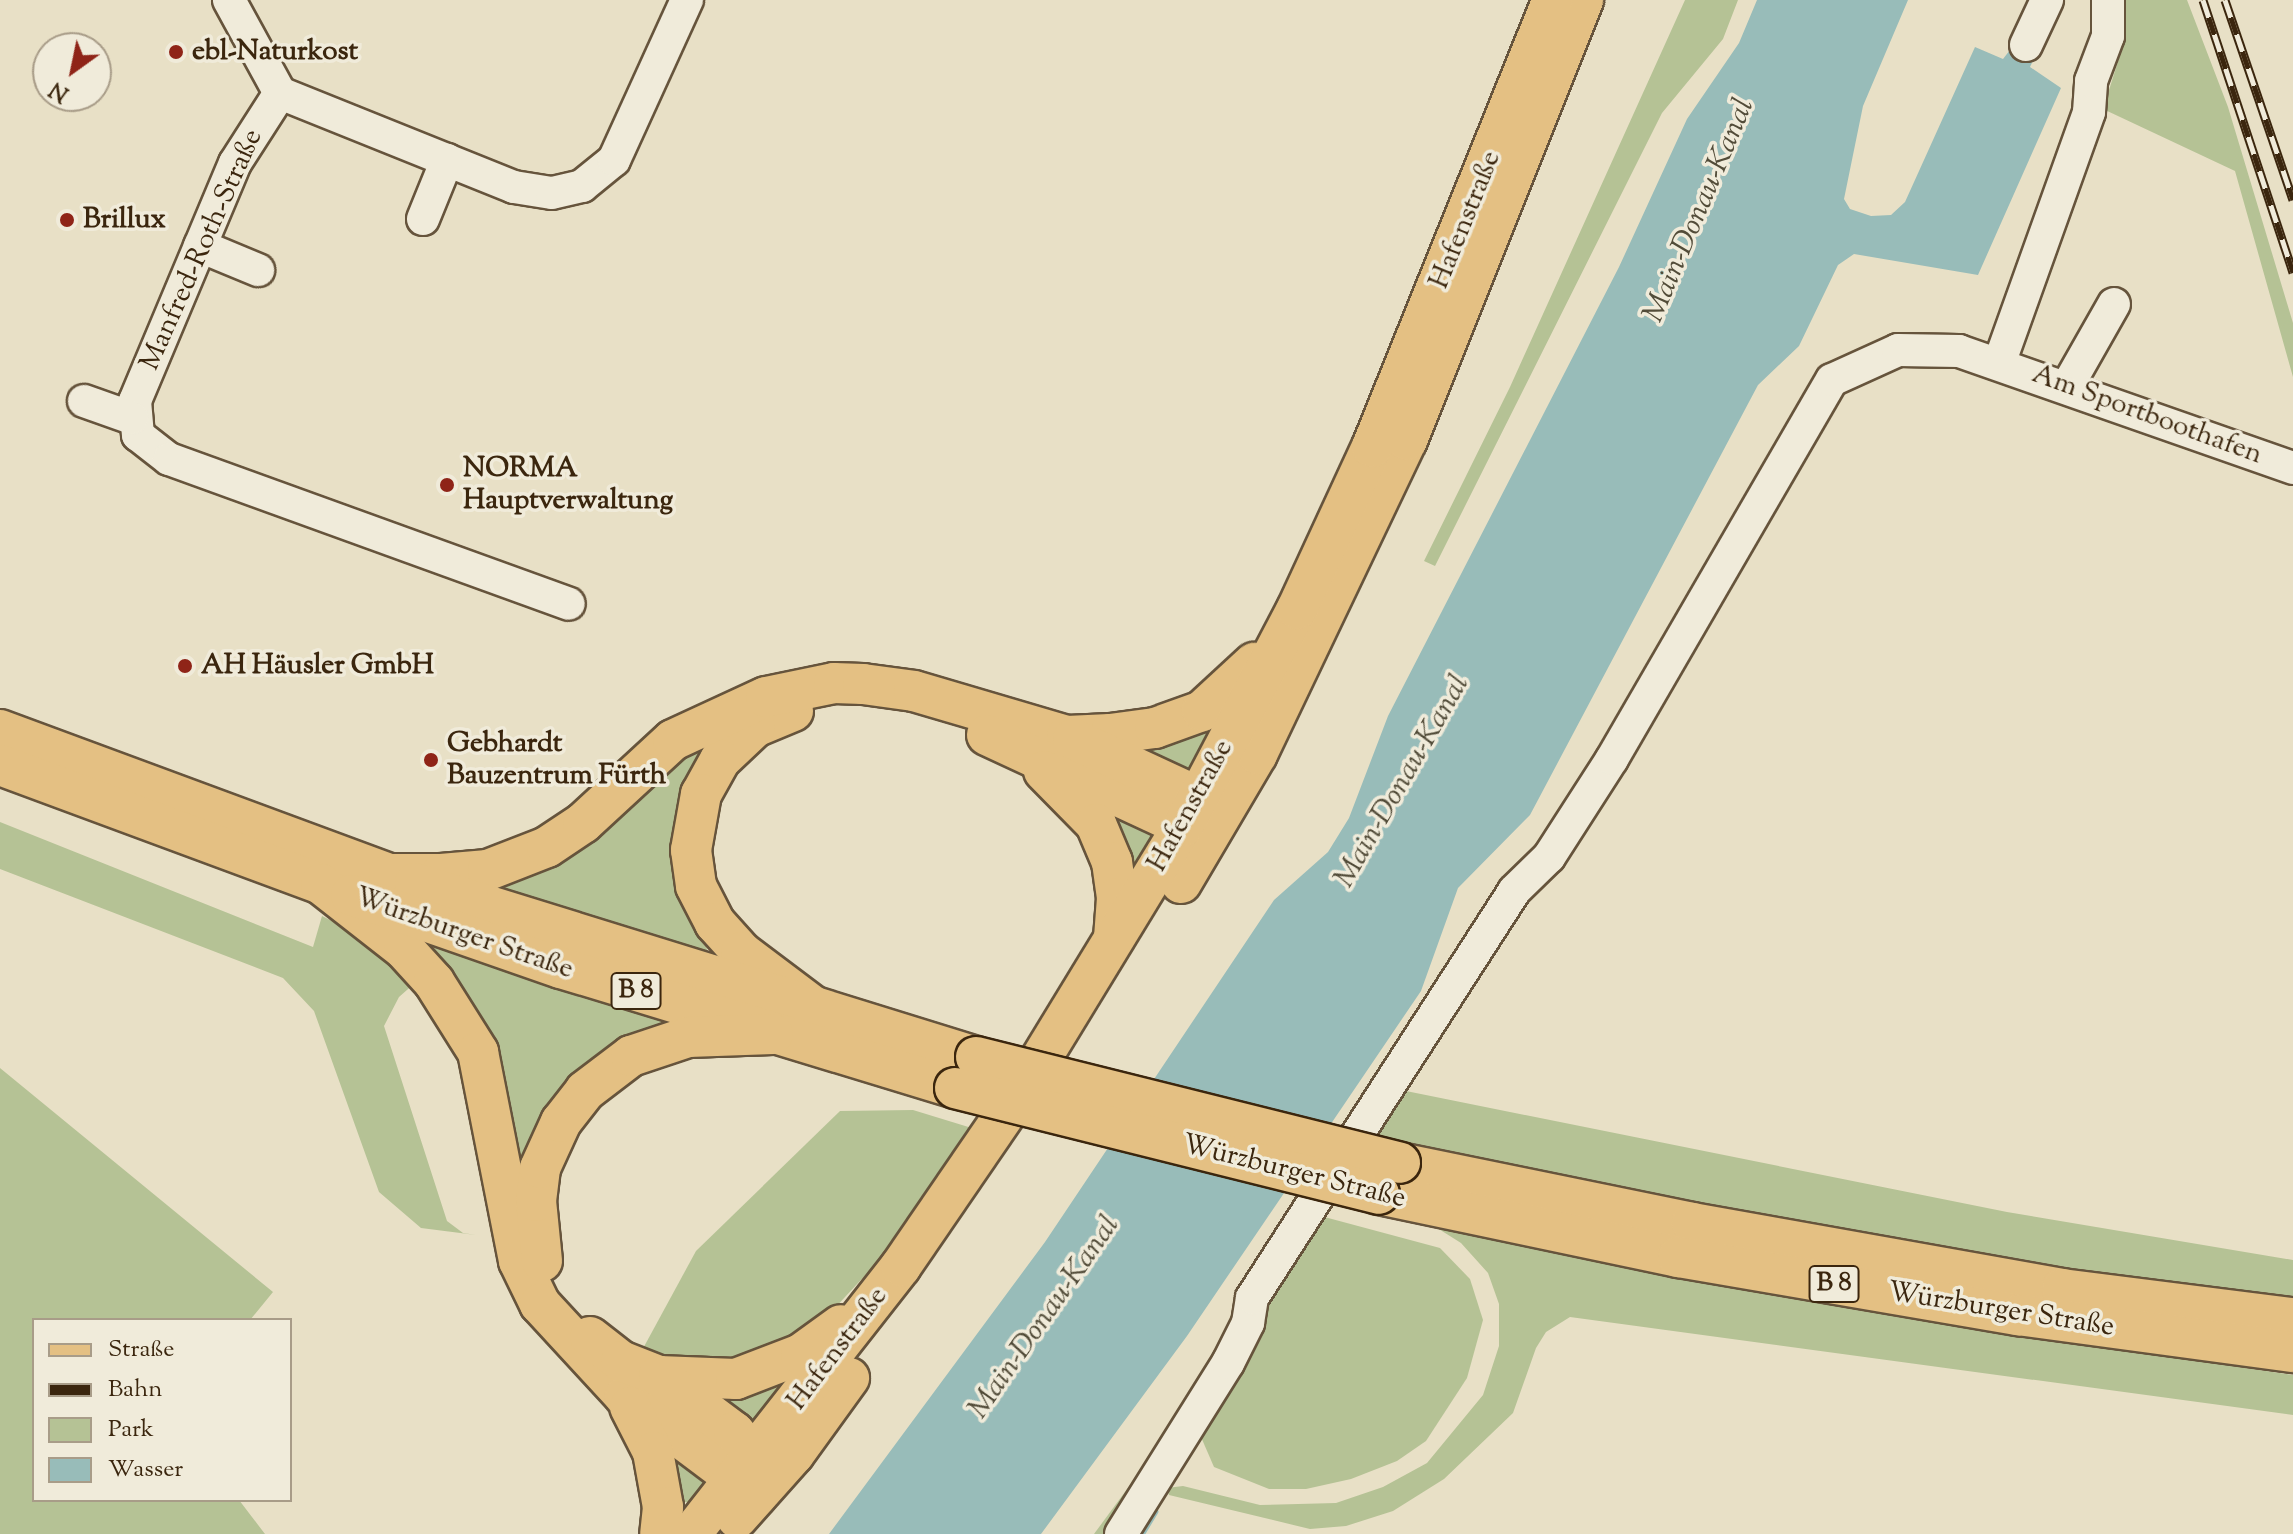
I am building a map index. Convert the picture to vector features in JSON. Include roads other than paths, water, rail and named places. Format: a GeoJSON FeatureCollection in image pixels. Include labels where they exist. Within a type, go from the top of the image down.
{"type":"FeatureCollection","features":[{"type":"Feature","properties":{"kind":"main road","name":"Hafenstraße"},"geometry":{"type":"LineString","coordinates":[[723,1534],[755,1477],[1023,1088],[1114,942],[1204,817],[1372,447],[1553,0]]}},
{"type":"Feature","properties":{"kind":"main road","name":"Hafenstraße"},"geometry":{"type":"LineString","coordinates":[[691,1534],[755,1477],[917,1289],[1045,1104],[1204,817],[1319,632],[1407,440],[1583,0]]}},
{"type":"Feature","properties":{"kind":"main road"},"geometry":{"type":"LineString","coordinates":[[1067,736],[1155,728],[1202,711],[1233,687],[1297,609]]}},
{"type":"Feature","properties":{"kind":"main road"},"geometry":{"type":"LineString","coordinates":[[389,874],[456,873],[517,861],[583,823],[673,740],[731,710],[801,688],[863,684],[914,691],[1067,736],[1204,817]]}},
{"type":"Feature","properties":{"kind":"main road"},"geometry":{"type":"LineString","coordinates":[[822,1013],[741,952],[715,923],[696,886],[691,850],[696,810],[720,760],[737,740],[776,716],[850,703],[948,718],[1021,749],[1204,817]]}},
{"type":"Feature","properties":{"kind":"main road","name":"B 8"},"geometry":{"type":"LineString","coordinates":[[0,730],[389,874]]}},
{"type":"Feature","properties":{"kind":"main road"},"geometry":{"type":"LineString","coordinates":[[1021,749],[1096,824],[1112,862],[1117,898],[1114,942]]}},
{"type":"Feature","properties":{"kind":"main road","name":"B 8"},"geometry":{"type":"LineString","coordinates":[[0,765],[321,884]]}},
{"type":"Feature","properties":{"kind":"main road","name":"Würzburger Straße"},"geometry":{"type":"LineString","coordinates":[[389,874],[822,1013],[965,1072]]}},
{"type":"Feature","properties":{"kind":"main road"},"geometry":{"type":"LineString","coordinates":[[321,884],[404,949],[457,1016],[478,1052],[519,1261],[553,1323],[625,1396],[755,1477]]}},
{"type":"Feature","properties":{"kind":"main road","name":"Würzburger Straße"},"geometry":{"type":"LineString","coordinates":[[321,884],[773,1034],[965,1072],[1390,1178],[1693,1260],[2019,1315],[2293,1352]]}},
{"type":"Feature","properties":{"kind":"main road"},"geometry":{"type":"LineString","coordinates":[[773,1034],[688,1037],[631,1056],[585,1091],[561,1122],[540,1168],[536,1238],[544,1271],[562,1304],[588,1335],[621,1361],[659,1376],[736,1379],[766,1371],[835,1331],[901,1266]]}},
{"type":"Feature","properties":{"kind":"main road","name":"Würzburger Straße"},"geometry":{"type":"LineString","coordinates":[[1390,1178],[1692,1223],[2062,1289],[2293,1318]]}},
{"type":"Feature","properties":{"kind":"main road"},"geometry":{"type":"LineString","coordinates":[[659,1376],[755,1477]]}},
{"type":"Feature","properties":{"kind":"main road"},"geometry":{"type":"LineString","coordinates":[[625,1396],[653,1452],[663,1507],[660,1534]]}},
{"type":"Feature","properties":{"kind":"street"},"geometry":{"type":"LineString","coordinates":[[229,0],[280,93],[514,187],[552,193],[582,186],[614,160],[627,138],[687,0]]}},
{"type":"Feature","properties":{"kind":"street"},"geometry":{"type":"LineString","coordinates":[[2026,45],[2047,0]]}},
{"type":"Feature","properties":{"kind":"street"},"geometry":{"type":"LineString","coordinates":[[2000,361],[2089,112],[2091,81],[2108,36],[2108,0]]}},
{"type":"Feature","properties":{"kind":"street","name":"Manfred-Roth-Straße"},"geometry":{"type":"LineString","coordinates":[[132,418],[135,401],[235,163],[280,93]]}},
{"type":"Feature","properties":{"kind":"street"},"geometry":{"type":"LineString","coordinates":[[423,219],[447,160]]}},
{"type":"Feature","properties":{"kind":"street"},"geometry":{"type":"LineString","coordinates":[[200,246],[258,270]]}},
{"type":"Feature","properties":{"kind":"street"},"geometry":{"type":"LineString","coordinates":[[2068,385],[2114,304]]}},
{"type":"Feature","properties":{"kind":"street","name":"Am Sportboothafen"},"geometry":{"type":"LineString","coordinates":[[1121,1534],[1228,1363],[1248,1323],[1252,1298],[1514,891],[1549,857],[1612,759],[1832,380],[1898,350],[1959,351],[2000,361],[2293,468]]}},
{"type":"Feature","properties":{"kind":"street"},"geometry":{"type":"LineString","coordinates":[[84,401],[132,418],[138,435],[169,459],[569,604]]}},
{"type":"Feature","properties":{"kind":"water","name":"Main-Donau-Kanal"},"geometry":{"type":"Polygon","coordinates":[[[1757,0],[1908,0],[1863,106],[1844,199],[1850,209],[1871,216],[1891,215],[1905,202],[1975,47],[2003,59],[2017,41],[2037,52],[2030,67],[2061,88],[1978,275],[1854,254],[1838,265],[1799,346],[1758,385],[1530,815],[1458,888],[1421,991],[1187,1336],[1041,1534],[829,1534],[1045,1242],[1274,900],[1328,852],[1349,818],[1388,716],[1619,267],[1687,119],[1739,43],[1757,0]]]}},
{"type":"Feature","properties":{"kind":"waterway"},"geometry":{"type":"LineString","coordinates":[[1142,1534],[1155,1512]]}},
{"type":"Feature","properties":{"kind":"railway"},"geometry":{"type":"LineString","coordinates":[[2203,0],[2293,272]]}},
{"type":"Feature","properties":{"kind":"railway"},"geometry":{"type":"LineString","coordinates":[[2225,0],[2293,200]]}},
{"type":"Feature","properties":{"kind":"place","name":"ebl-Naturkost"},"geometry":{"type":"Point","coordinates":[176,52]}},
{"type":"Feature","properties":{"kind":"place","name":"Brillux"},"geometry":{"type":"Point","coordinates":[67,220]}},
{"type":"Feature","properties":{"kind":"place","name":"NORMA Hauptverwaltung"},"geometry":{"type":"Point","coordinates":[447,485]}},
{"type":"Feature","properties":{"kind":"place","name":"AH Häusler GmbH"},"geometry":{"type":"Point","coordinates":[185,666]}},
{"type":"Feature","properties":{"kind":"place","name":"Gebhardt Bauzentrum Fürth"},"geometry":{"type":"Point","coordinates":[431,760]}}]}
